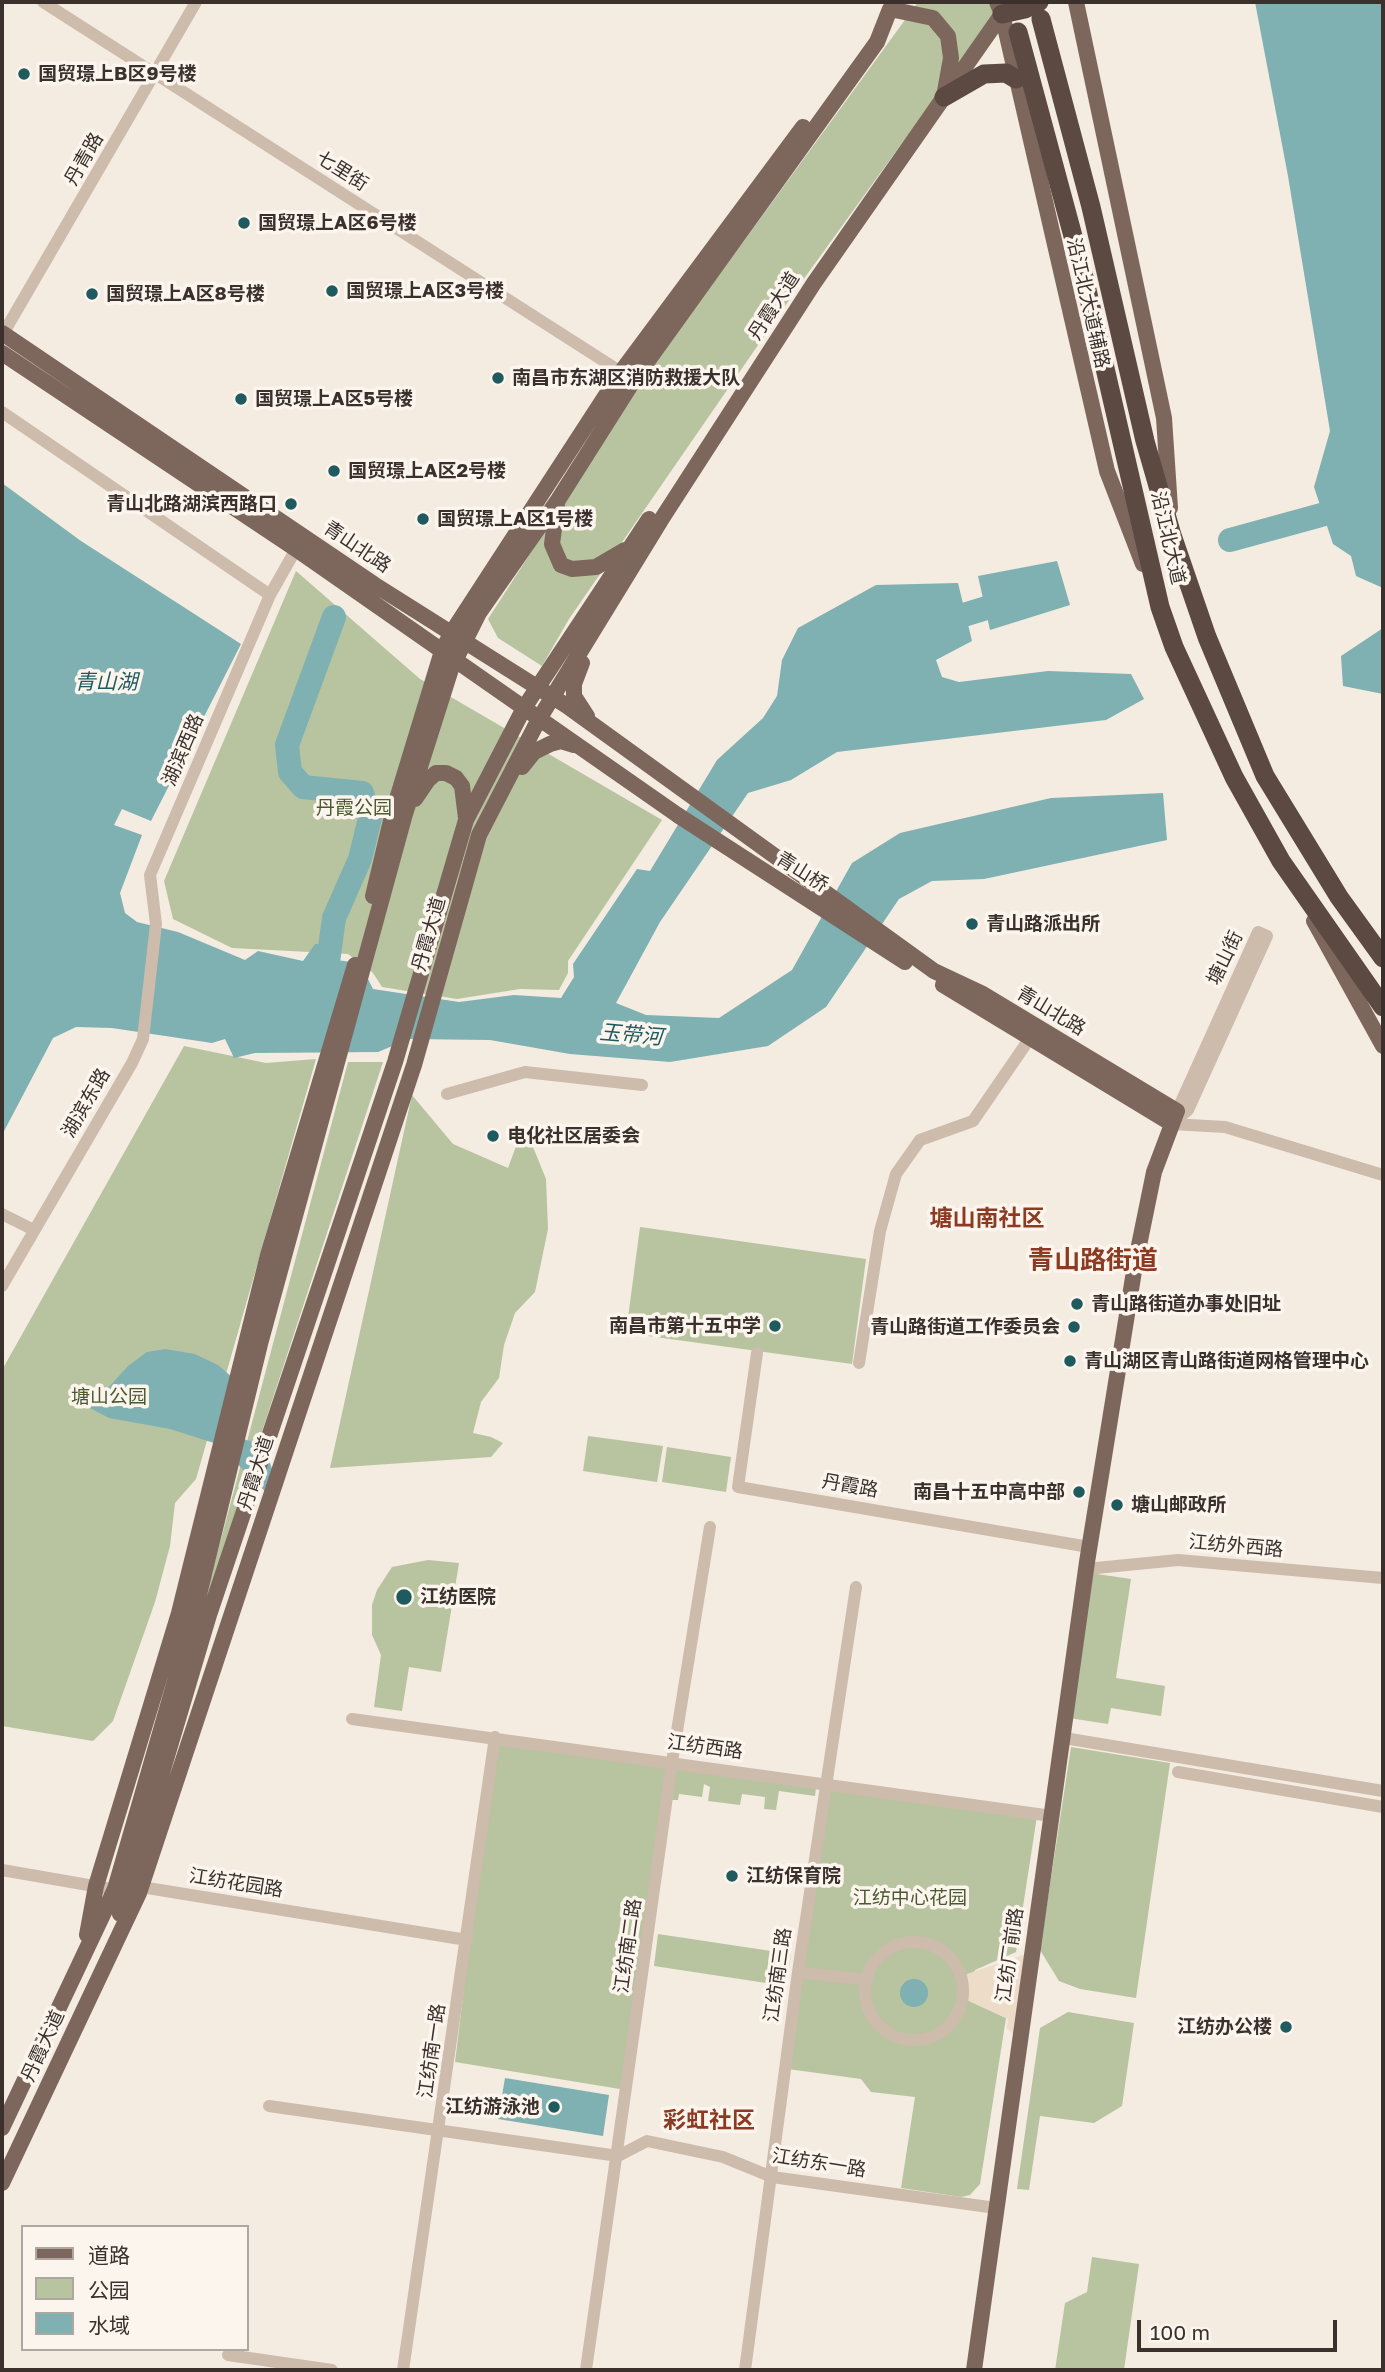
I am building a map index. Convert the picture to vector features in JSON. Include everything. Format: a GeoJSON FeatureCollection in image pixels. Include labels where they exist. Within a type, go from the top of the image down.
{"type":"FeatureCollection","features":[{"type":"Feature","properties":{"kind":"highway"},"geometry":{"type":"LineString","coordinates":[[999,8],[1040,10]]}},
{"type":"Feature","properties":{"kind":"highway","name":"沿江北大道"},"geometry":{"type":"LineString","coordinates":[[1040,10],[1172,535],[1207,637],[1265,776],[1339,897],[1383,958]]}},
{"type":"Feature","properties":{"kind":"highway","name":"沿江北大道"},"geometry":{"type":"LineString","coordinates":[[1018,32],[1084,277],[1160,607],[1174,648],[1234,777],[1281,861],[1383,1007]]}},
{"type":"Feature","properties":{"kind":"highway"},"geometry":{"type":"LineString","coordinates":[[945,92],[984,74],[1006,74],[1016,79]]}},
{"type":"Feature","properties":{"kind":"main road"},"geometry":{"type":"LineString","coordinates":[[1076,2],[1164,418],[1172,535]]}},
{"type":"Feature","properties":{"kind":"main road"},"geometry":{"type":"LineString","coordinates":[[893,6],[933,18],[948,36],[951,58],[945,92]]}},
{"type":"Feature","properties":{"kind":"main road","name":"丹霞大道"},"geometry":{"type":"LineString","coordinates":[[361,964],[393,812],[430,693],[479,590],[621,372],[893,6]]}},
{"type":"Feature","properties":{"kind":"main road","name":"丹霞大道"},"geometry":{"type":"LineString","coordinates":[[459,636],[479,613],[558,500],[634,380],[877,42],[893,6]]}},
{"type":"Feature","properties":{"kind":"main road","name":"丹霞大道"},"geometry":{"type":"LineString","coordinates":[[2,2128],[83,1958],[128,1887],[414,1065],[479,835],[539,719],[597,624],[814,283],[999,8]]}},
{"type":"Feature","properties":{"kind":"main road","name":"沿江北大道辅路"},"geometry":{"type":"LineString","coordinates":[[999,8],[1107,471],[1160,607]]}},
{"type":"Feature","properties":{"kind":"main road","name":"丹霞大道"},"geometry":{"type":"LineString","coordinates":[[2,2183],[105,1965],[209,1615],[395,1062],[466,820],[524,708],[806,282],[945,92]]}},
{"type":"Feature","properties":{"kind":"main road","name":"青山北路"},"geometry":{"type":"LineString","coordinates":[[2,333],[299,542],[400,622],[679,816]]}},
{"type":"Feature","properties":{"kind":"main road","name":"青山北路"},"geometry":{"type":"LineString","coordinates":[[2,353],[299,542],[459,636],[596,726],[691,794]]}},
{"type":"Feature","properties":{"kind":"main road"},"geometry":{"type":"LineString","coordinates":[[558,500],[552,544],[562,565],[572,569],[596,567],[630,547]]}},
{"type":"Feature","properties":{"kind":"main road"},"geometry":{"type":"LineString","coordinates":[[405,603],[447,616],[463,609],[479,590]]}},
{"type":"Feature","properties":{"kind":"main road"},"geometry":{"type":"LineString","coordinates":[[400,622],[426,655],[430,693]]}},
{"type":"Feature","properties":{"kind":"main road"},"geometry":{"type":"LineString","coordinates":[[596,726],[579,705],[574,684],[597,624]]}},
{"type":"Feature","properties":{"kind":"main road","name":"丹霞大道"},"geometry":{"type":"LineString","coordinates":[[83,1958],[96,1886],[179,1613],[268,1255],[333,1059],[449,656]]}},
{"type":"Feature","properties":{"kind":"main road"},"geometry":{"type":"LineString","coordinates":[[501,792],[534,752],[561,741],[583,747]]}},
{"type":"Feature","properties":{"kind":"main road"},"geometry":{"type":"LineString","coordinates":[[405,814],[428,780],[436,774],[446,773],[456,778],[462,786],[466,820]]}},
{"type":"Feature","properties":{"kind":"main road","name":"青山桥"},"geometry":{"type":"LineString","coordinates":[[691,794],[904,955]]}},
{"type":"Feature","properties":{"kind":"main road","name":"青山桥"},"geometry":{"type":"LineString","coordinates":[[679,816],[904,955]]}},
{"type":"Feature","properties":{"kind":"main road"},"geometry":{"type":"LineString","coordinates":[[1281,861],[1383,1046]]}},
{"type":"Feature","properties":{"kind":"main road","name":"青山北路"},"geometry":{"type":"LineString","coordinates":[[904,955],[1030,1038],[1175,1118]]}},
{"type":"Feature","properties":{"kind":"main road","name":"青山北路"},"geometry":{"type":"LineString","coordinates":[[904,955],[983,994],[1175,1118]]}},
{"type":"Feature","properties":{"kind":"main road","name":"丹霞大道"},"geometry":{"type":"LineString","coordinates":[[128,1887],[260,1344],[333,1059]]}},
{"type":"Feature","properties":{"kind":"main road","name":"塘山街"},"geometry":{"type":"LineString","coordinates":[[1087,1559],[1135,1265],[1154,1172],[1175,1118]]}},
{"type":"Feature","properties":{"kind":"main road","name":"江纺厂前路"},"geometry":{"type":"LineString","coordinates":[[974,2370],[1087,1559]]}},
{"type":"Feature","properties":{"kind":"street","name":"七里街"},"geometry":{"type":"LineString","coordinates":[[43,2],[621,372]]}},
{"type":"Feature","properties":{"kind":"street","name":"丹青路"},"geometry":{"type":"LineString","coordinates":[[2,333],[196,2]]}},
{"type":"Feature","properties":{"kind":"street"},"geometry":{"type":"LineString","coordinates":[[2,412],[270,595]]}},
{"type":"Feature","properties":{"kind":"street","name":"湖滨西路"},"geometry":{"type":"LineString","coordinates":[[156,924],[150,875],[270,595],[299,542]]}},
{"type":"Feature","properties":{"kind":"street","name":"湖滨东路"},"geometry":{"type":"LineString","coordinates":[[2,1286],[143,1039],[156,924]]}},
{"type":"Feature","properties":{"kind":"street","name":"塘山街"},"geometry":{"type":"LineString","coordinates":[[1258,932],[1267,936],[1188,1110],[1175,1118],[1258,932]]}},
{"type":"Feature","properties":{"kind":"street"},"geometry":{"type":"LineString","coordinates":[[859,1363],[880,1231],[896,1174],[920,1140],[973,1121],[1030,1038]]}},
{"type":"Feature","properties":{"kind":"street"},"geometry":{"type":"LineString","coordinates":[[447,1094],[525,1072],[642,1085]]}},
{"type":"Feature","properties":{"kind":"street"},"geometry":{"type":"LineString","coordinates":[[1175,1118],[1226,1128],[1383,1175]]}},
{"type":"Feature","properties":{"kind":"street"},"geometry":{"type":"LineString","coordinates":[[2,1214],[34,1230]]}},
{"type":"Feature","properties":{"kind":"street","name":"丹霞路"},"geometry":{"type":"LineString","coordinates":[[757,1353],[738,1487],[1087,1559]]}},
{"type":"Feature","properties":{"kind":"street","name":"江纺南二路"},"geometry":{"type":"LineString","coordinates":[[586,2370],[672,1762],[710,1527]]}},
{"type":"Feature","properties":{"kind":"street","name":"江纺外西路"},"geometry":{"type":"LineString","coordinates":[[1087,1559],[1177,1554],[1383,1570]]}},
{"type":"Feature","properties":{"kind":"street","name":"江纺外西路"},"geometry":{"type":"LineString","coordinates":[[1087,1559],[1178,1560],[1383,1578]]}},
{"type":"Feature","properties":{"kind":"street","name":"江纺南三路"},"geometry":{"type":"LineString","coordinates":[[745,2370],[798,1972],[856,1587]]}},
{"type":"Feature","properties":{"kind":"street","name":"江纺西路"},"geometry":{"type":"LineString","coordinates":[[352,1719],[1052,1816]]}},
{"type":"Feature","properties":{"kind":"street","name":"江纺南一路"},"geometry":{"type":"LineString","coordinates":[[403,2370],[440,2132],[495,1737]]}},
{"type":"Feature","properties":{"kind":"street"},"geometry":{"type":"LineString","coordinates":[[1063,1738],[1383,1791]]}},
{"type":"Feature","properties":{"kind":"street"},"geometry":{"type":"LineString","coordinates":[[1178,1772],[1383,1807]]}},
{"type":"Feature","properties":{"kind":"street","name":"江纺花园路"},"geometry":{"type":"LineString","coordinates":[[2,1870],[467,1940]]}},
{"type":"Feature","properties":{"kind":"street"},"geometry":{"type":"LineString","coordinates":[[912,1941],[928,1943],[942,1950],[954,1961],[964,1992],[960,2008],[952,2022],[940,2034],[925,2039],[908,2040],[886,2031],[869,2013],[865,1997],[866,1980],[872,1965],[882,1953],[896,1945],[912,1941]]}},
{"type":"Feature","properties":{"kind":"street"},"geometry":{"type":"LineString","coordinates":[[798,1972],[866,1980]]}},
{"type":"Feature","properties":{"kind":"street"},"geometry":{"type":"LineString","coordinates":[[269,2106],[618,2156]]}},
{"type":"Feature","properties":{"kind":"street","name":"江纺东一路"},"geometry":{"type":"LineString","coordinates":[[618,2156],[646,2141],[723,2157],[772,2177],[996,2208]]}},
{"type":"Feature","properties":{"kind":"street"},"geometry":{"type":"LineString","coordinates":[[228,2355],[332,2370]]}},
{"type":"Feature","properties":{"kind":"green space"},"geometry":{"type":"Polygon","coordinates":[[[918,2],[1004,2],[803,280],[569,619],[542,666],[498,638],[488,619],[639,385],[918,2]]]}},
{"type":"Feature","properties":{"kind":"green space","name":"丹霞公园"},"geometry":{"type":"Polygon","coordinates":[[[296,571],[420,679],[662,820],[568,961],[568,973],[559,990],[520,989],[457,999],[382,987],[373,973],[348,954],[232,948],[173,919],[164,881],[296,571]]]}},
{"type":"Feature","properties":{"kind":"green space","name":"塘山公园"},"geometry":{"type":"Polygon","coordinates":[[[184,1046],[266,1063],[316,1059],[196,1479],[175,1503],[170,1546],[155,1602],[113,1721],[93,1741],[2,1726],[2,1370],[184,1046]]]}},
{"type":"Feature","properties":{"kind":"green space"},"geometry":{"type":"Polygon","coordinates":[[[348,1062],[383,1062],[196,1633],[348,1062]]]}},
{"type":"Feature","properties":{"kind":"green space"},"geometry":{"type":"Polygon","coordinates":[[[412,1095],[453,1144],[508,1168],[518,1141],[533,1147],[546,1179],[548,1229],[535,1292],[515,1313],[504,1345],[499,1378],[481,1402],[473,1433],[503,1443],[491,1457],[330,1468],[412,1095]]]}},
{"type":"Feature","properties":{"kind":"green space"},"geometry":{"type":"Polygon","coordinates":[[[640,1227],[866,1259],[852,1364],[626,1333],[640,1227]]]}},
{"type":"Feature","properties":{"kind":"green space"},"geometry":{"type":"Polygon","coordinates":[[[588,1436],[663,1446],[657,1482],[583,1471],[588,1436]]]}},
{"type":"Feature","properties":{"kind":"green space"},"geometry":{"type":"Polygon","coordinates":[[[667,1447],[731,1457],[726,1492],[662,1482],[667,1447]]]}},
{"type":"Feature","properties":{"kind":"green space"},"geometry":{"type":"Polygon","coordinates":[[[428,1560],[459,1563],[441,1672],[409,1667],[402,1711],[374,1707],[381,1655],[372,1635],[372,1605],[377,1590],[392,1567],[428,1560]]]}},
{"type":"Feature","properties":{"kind":"green space"},"geometry":{"type":"Polygon","coordinates":[[[1090,1573],[1131,1579],[1116,1678],[1165,1686],[1161,1716],[1111,1708],[1108,1724],[1069,1718],[1090,1573]]]}},
{"type":"Feature","properties":{"kind":"green space"},"geometry":{"type":"Polygon","coordinates":[[[495,1737],[672,1762],[626,2090],[455,2062],[495,1737]]]}},
{"type":"Feature","properties":{"kind":"green space"},"geometry":{"type":"Polygon","coordinates":[[[1071,1747],[1170,1763],[1136,1998],[1080,1989],[1059,1981],[1040,1950],[1071,1747]]]}},
{"type":"Feature","properties":{"kind":"green space"},"geometry":{"type":"Polygon","coordinates":[[[675,1768],[816,1787],[815,1796],[779,1791],[776,1810],[764,1809],[765,1797],[742,1794],[740,1805],[708,1801],[710,1787],[704,1784],[702,1797],[679,1794],[678,1800],[670,1800],[675,1768]]]}},
{"type":"Feature","properties":{"kind":"green space","name":"江纺中心花园"},"geometry":{"type":"Polygon","coordinates":[[[828,1788],[1037,1816],[1016,1952],[975,1970],[970,2001],[1006,2018],[980,2184],[970,2195],[961,2197],[901,2188],[915,2097],[871,2092],[861,2079],[788,2069],[828,1788]]]}},
{"type":"Feature","properties":{"kind":"green space"},"geometry":{"type":"Polygon","coordinates":[[[658,1934],[791,1954],[786,1986],[654,1966],[658,1934]]]}},
{"type":"Feature","properties":{"kind":"green space"},"geometry":{"type":"Polygon","coordinates":[[[1068,2012],[1134,2023],[1122,2106],[1094,2123],[1040,2116],[1029,2190],[1017,2189],[1040,2028],[1068,2012]]]}},
{"type":"Feature","properties":{"kind":"green space"},"geometry":{"type":"Polygon","coordinates":[[[1092,2257],[1139,2264],[1124,2370],[1055,2370],[1065,2303],[1087,2292],[1092,2257]]]}},
{"type":"Feature","properties":{"kind":"shaded area"},"geometry":{"type":"Polygon","coordinates":[[[1032,1952],[1019,2040],[1007,2028],[1008,2019],[962,1998],[961,1976],[1032,1952]]]}},
{"type":"Feature","properties":{"kind":"water"},"geometry":{"type":"Polygon","coordinates":[[[1255,2],[1383,2],[1383,588],[1356,576],[1351,556],[1333,544],[1314,487],[1330,431],[1288,176],[1255,2]]]}},
{"type":"Feature","properties":{"kind":"water"},"geometry":{"type":"Polygon","coordinates":[[[2,483],[81,541],[241,644],[151,821],[122,809],[114,825],[142,835],[120,893],[125,913],[137,922],[178,932],[245,960],[258,951],[303,961],[315,944],[331,944],[336,960],[360,963],[373,989],[459,1002],[514,995],[561,998],[574,977],[573,964],[637,869],[650,871],[717,760],[763,718],[777,696],[782,660],[798,628],[876,585],[958,583],[972,641],[936,660],[942,677],[959,682],[1048,671],[1131,674],[1144,699],[1106,720],[837,752],[791,780],[748,793],[660,922],[616,1003],[646,1015],[719,1018],[792,970],[852,863],[900,833],[1051,798],[1163,793],[1167,840],[984,879],[932,881],[899,899],[826,1007],[768,1046],[670,1062],[570,1054],[490,1040],[409,1039],[378,1052],[255,1053],[234,1058],[225,1039],[212,1043],[112,1028],[76,1027],[53,1038],[2,1135],[2,483]]]}},
{"type":"Feature","properties":{"kind":"water"},"geometry":{"type":"Polygon","coordinates":[[[1057,561],[1070,605],[990,630],[978,576],[1057,561]]]}},
{"type":"Feature","properties":{"kind":"water"},"geometry":{"type":"Polygon","coordinates":[[[1383,628],[1383,694],[1343,686],[1341,656],[1383,628]]]}},
{"type":"Feature","properties":{"kind":"water"},"geometry":{"type":"Polygon","coordinates":[[[165,1349],[195,1354],[218,1365],[241,1385],[221,1412],[223,1421],[246,1440],[263,1444],[278,1485],[272,1498],[217,1444],[170,1429],[109,1418],[90,1408],[128,1366],[147,1352],[165,1349]]]}},
{"type":"Feature","properties":{"kind":"water"},"geometry":{"type":"Polygon","coordinates":[[[914,1979],[924,1983],[928,1993],[924,2003],[914,2007],[904,2003],[900,1993],[904,1983],[914,1979]]]}},
{"type":"Feature","properties":{"kind":"water","name":"江纺游泳池"},"geometry":{"type":"Polygon","coordinates":[[[505,2078],[609,2095],[603,2136],[498,2119],[505,2078]]]}},
{"type":"Feature","properties":{"kind":"waterway"},"geometry":{"type":"LineString","coordinates":[[1230,540],[1383,498]]}},
{"type":"Feature","properties":{"kind":"waterway"},"geometry":{"type":"LineString","coordinates":[[934,624],[1016,599]]}},
{"type":"Feature","properties":{"kind":"waterway"},"geometry":{"type":"LineString","coordinates":[[326,977],[334,918],[360,859],[370,818],[362,793],[303,787],[290,772],[287,745],[334,617]]}},
{"type":"Feature","properties":{"kind":"place","name":"国贸璟上B区9号楼"},"geometry":{"type":"Point","coordinates":[24,74]}},
{"type":"Feature","properties":{"kind":"place","name":"国贸璟上A区6号楼"},"geometry":{"type":"Point","coordinates":[244,223]}},
{"type":"Feature","properties":{"kind":"place","name":"国贸璟上A区3号楼"},"geometry":{"type":"Point","coordinates":[332,291]}},
{"type":"Feature","properties":{"kind":"place","name":"国贸璟上A区8号楼"},"geometry":{"type":"Point","coordinates":[92,294]}},
{"type":"Feature","properties":{"kind":"place","name":"南昌市东湖区消防救援大队"},"geometry":{"type":"Point","coordinates":[498,378]}},
{"type":"Feature","properties":{"kind":"place","name":"国贸璟上A区5号楼"},"geometry":{"type":"Point","coordinates":[241,399]}},
{"type":"Feature","properties":{"kind":"place","name":"国贸璟上A区2号楼"},"geometry":{"type":"Point","coordinates":[334,471]}},
{"type":"Feature","properties":{"kind":"place","name":"青山北路湖滨西路口"},"geometry":{"type":"Point","coordinates":[291,504]}},
{"type":"Feature","properties":{"kind":"place","name":"国贸璟上A区1号楼"},"geometry":{"type":"Point","coordinates":[423,519]}},
{"type":"Feature","properties":{"kind":"place","name":"青山路派出所"},"geometry":{"type":"Point","coordinates":[972,924]}},
{"type":"Feature","properties":{"kind":"place","name":"电化社区居委会"},"geometry":{"type":"Point","coordinates":[493,1136]}},
{"type":"Feature","properties":{"kind":"place","name":"青山路街道办事处旧址"},"geometry":{"type":"Point","coordinates":[1077,1304]}},
{"type":"Feature","properties":{"kind":"place","name":"南昌市第十五中学"},"geometry":{"type":"Point","coordinates":[775,1326]}},
{"type":"Feature","properties":{"kind":"place","name":"青山路街道工作委员会"},"geometry":{"type":"Point","coordinates":[1074,1327]}},
{"type":"Feature","properties":{"kind":"place","name":"青山湖区青山路街道网格管理中心"},"geometry":{"type":"Point","coordinates":[1070,1361]}},
{"type":"Feature","properties":{"kind":"place","name":"南昌十五中高中部"},"geometry":{"type":"Point","coordinates":[1079,1492]}},
{"type":"Feature","properties":{"kind":"place","name":"塘山邮政所"},"geometry":{"type":"Point","coordinates":[1117,1505]}},
{"type":"Feature","properties":{"kind":"place","name":"江纺医院"},"geometry":{"type":"Point","coordinates":[404,1597]}},
{"type":"Feature","properties":{"kind":"place","name":"江纺保育院"},"geometry":{"type":"Point","coordinates":[732,1876]}},
{"type":"Feature","properties":{"kind":"place","name":"江纺办公楼"},"geometry":{"type":"Point","coordinates":[1286,2027]}},
{"type":"Feature","properties":{"kind":"place","name":"江纺游泳池"},"geometry":{"type":"Point","coordinates":[554,2107]}},
{"type":"Feature","properties":{"kind":"district","name":"塘山南社区"},"geometry":{"type":"Point","coordinates":[987,1219]}},
{"type":"Feature","properties":{"kind":"district","name":"青山路街道"},"geometry":{"type":"Point","coordinates":[1093,1261]}},
{"type":"Feature","properties":{"kind":"district","name":"彩虹社区"},"geometry":{"type":"Point","coordinates":[709,2121]}},
{"type":"Feature","properties":{"kind":"water label","name":"青山湖"},"geometry":{"type":"Point","coordinates":[106,682]}},
{"type":"Feature","properties":{"kind":"water label","name":"玉带河"},"geometry":{"type":"Point","coordinates":[631,1035]}}]}
